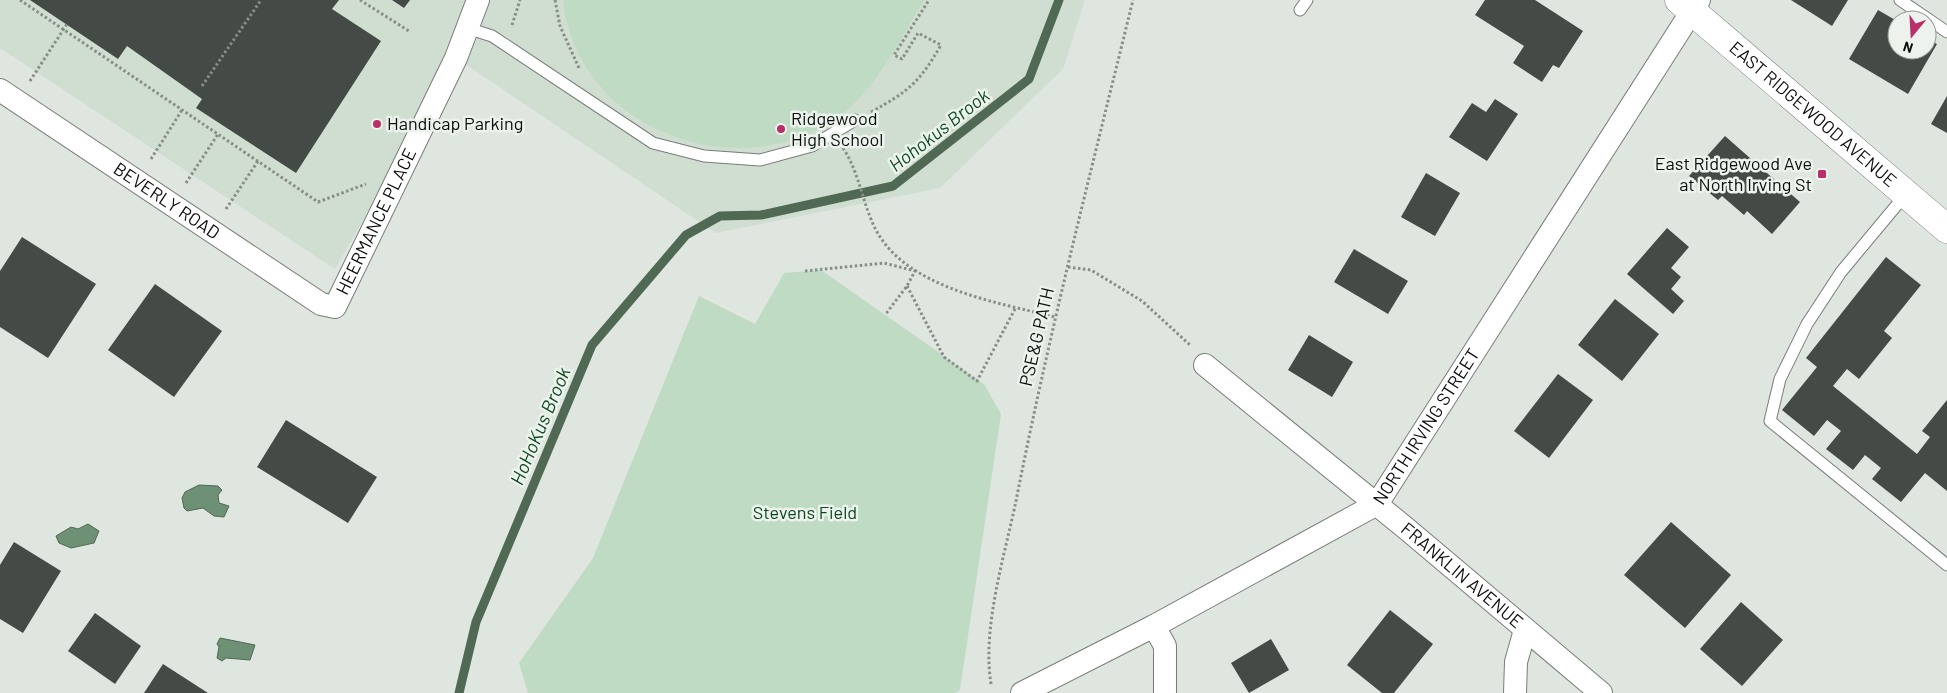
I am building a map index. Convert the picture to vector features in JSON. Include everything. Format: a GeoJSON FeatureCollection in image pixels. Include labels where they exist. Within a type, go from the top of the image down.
{"type":"FeatureCollection","features":[{"type":"Feature","properties":{"kind":"main road","name":"EAST RIDGEWOOD AVENUE"},"geometry":{"type":"LineString","coordinates":[[1690,3],[1947,229]]}},
{"type":"Feature","properties":{"kind":"street","name":"HEERMANCE PLACE"},"geometry":{"type":"LineString","coordinates":[[334,307],[456,58],[478,0]]}},
{"type":"Feature","properties":{"kind":"street","name":"NORTH IRVING STREET"},"geometry":{"type":"LineString","coordinates":[[1022,693],[1154,626],[1377,504],[1690,3]]}},
{"type":"Feature","properties":{"kind":"street","name":"BEVERLY ROAD"},"geometry":{"type":"LineString","coordinates":[[0,90],[321,304],[334,307]]}},
{"type":"Feature","properties":{"kind":"street","name":"FRANKLIN AVENUE"},"geometry":{"type":"LineString","coordinates":[[1205,365],[1377,504],[1601,693]]}},
{"type":"Feature","properties":{"kind":"street"},"geometry":{"type":"LineString","coordinates":[[1154,626],[1165,646],[1165,693]]}},
{"type":"Feature","properties":{"kind":"street"},"geometry":{"type":"LineString","coordinates":[[1515,693],[1516,662],[1525,630]]}},
{"type":"Feature","properties":{"kind":"lane"},"geometry":{"type":"LineString","coordinates":[[1300,10],[1307,0]]}},
{"type":"Feature","properties":{"kind":"lane"},"geometry":{"type":"LineString","coordinates":[[1900,0],[1947,32]]}},
{"type":"Feature","properties":{"kind":"lane"},"geometry":{"type":"LineString","coordinates":[[467,28],[492,36],[653,143],[704,156],[760,160],[812,146],[855,120]]}},
{"type":"Feature","properties":{"kind":"lane"},"geometry":{"type":"LineString","coordinates":[[1906,194],[1841,272],[1807,324],[1780,379],[1770,421],[1947,565]]}},
{"type":"Feature","properties":{"kind":"path"},"geometry":{"type":"LineString","coordinates":[[20,0],[318,202],[347,191]]}},
{"type":"Feature","properties":{"kind":"path"},"geometry":{"type":"LineString","coordinates":[[202,86],[261,0]]}},
{"type":"Feature","properties":{"kind":"path"},"geometry":{"type":"LineString","coordinates":[[360,0],[409,31]]}},
{"type":"Feature","properties":{"kind":"path"},"geometry":{"type":"LineString","coordinates":[[506,45],[520,0]]}},
{"type":"Feature","properties":{"kind":"path"},"geometry":{"type":"LineString","coordinates":[[555,0],[560,26],[580,70]]}},
{"type":"Feature","properties":{"kind":"path"},"geometry":{"type":"LineString","coordinates":[[855,120],[898,97],[925,73],[940,45],[918,32],[902,59],[894,55],[929,0]]}},
{"type":"Feature","properties":{"kind":"path","name":"PSE&G PATH"},"geometry":{"type":"LineString","coordinates":[[991,684],[988,661],[991,625],[1033,413],[1133,0]]}},
{"type":"Feature","properties":{"kind":"path"},"geometry":{"type":"LineString","coordinates":[[29,81],[66,24]]}},
{"type":"Feature","properties":{"kind":"path"},"geometry":{"type":"LineString","coordinates":[[151,160],[182,110]]}},
{"type":"Feature","properties":{"kind":"path"},"geometry":{"type":"LineString","coordinates":[[186,183],[218,134]]}},
{"type":"Feature","properties":{"kind":"path"},"geometry":{"type":"LineString","coordinates":[[226,209],[258,161]]}},
{"type":"Feature","properties":{"kind":"path"},"geometry":{"type":"LineString","coordinates":[[854,172],[874,226],[884,242],[897,257],[915,271]]}},
{"type":"Feature","properties":{"kind":"path"},"geometry":{"type":"LineString","coordinates":[[805,272],[884,263],[915,271],[959,291],[1056,318]]}},
{"type":"Feature","properties":{"kind":"path"},"geometry":{"type":"LineString","coordinates":[[1068,267],[1091,270],[1142,301],[1183,337],[1205,365]]}},
{"type":"Feature","properties":{"kind":"path"},"geometry":{"type":"LineString","coordinates":[[885,315],[907,286],[915,271]]}},
{"type":"Feature","properties":{"kind":"path"},"geometry":{"type":"LineString","coordinates":[[907,286],[944,357],[978,381],[1016,307]]}},
{"type":"Feature","properties":{"kind":"shaded area","name":"Ridgewood High School"},"geometry":{"type":"Polygon","coordinates":[[[0,0],[1085,0],[1063,69],[940,188],[716,233],[456,58],[335,269],[0,48],[0,0]]]}},
{"type":"Feature","properties":{"kind":"shaded area"},"geometry":{"type":"Polygon","coordinates":[[[199,485],[218,486],[222,490],[218,495],[219,503],[229,506],[224,517],[214,516],[203,508],[187,511],[184,508],[182,498],[185,492],[199,485]]]}},
{"type":"Feature","properties":{"kind":"shaded area"},"geometry":{"type":"Polygon","coordinates":[[[88,524],[99,531],[94,543],[71,548],[59,543],[56,536],[71,527],[78,529],[88,524]]]}},
{"type":"Feature","properties":{"kind":"shaded area"},"geometry":{"type":"Polygon","coordinates":[[[220,638],[255,645],[250,660],[226,658],[222,661],[217,658],[219,647],[217,644],[220,638]]]}},
{"type":"Feature","properties":{"kind":"green space"},"geometry":{"type":"Polygon","coordinates":[[[563,0],[924,0],[882,70],[856,102],[841,115],[824,126],[784,142],[742,148],[700,144],[660,130],[624,109],[595,79],[574,43],[563,0]]]}},
{"type":"Feature","properties":{"kind":"green space","name":"Stevens Field"},"geometry":{"type":"Polygon","coordinates":[[[821,270],[984,384],[1001,414],[960,690],[955,693],[528,693],[519,663],[593,558],[699,296],[755,324],[784,273],[821,270]]]}},
{"type":"Feature","properties":{"kind":"building"},"geometry":{"type":"Polygon","coordinates":[[[30,0],[339,0],[332,9],[381,41],[296,173],[196,108],[202,99],[127,46],[118,59],[30,0]]]}},
{"type":"Feature","properties":{"kind":"building"},"geometry":{"type":"Polygon","coordinates":[[[392,0],[410,0],[404,8],[392,0]]]}},
{"type":"Feature","properties":{"kind":"building"},"geometry":{"type":"Polygon","coordinates":[[[1485,0],[1535,0],[1583,31],[1559,68],[1553,65],[1542,82],[1513,63],[1524,46],[1475,15],[1485,0]]]}},
{"type":"Feature","properties":{"kind":"building"},"geometry":{"type":"Polygon","coordinates":[[[1791,0],[1848,0],[1832,26],[1791,0]]]}},
{"type":"Feature","properties":{"kind":"building"},"geometry":{"type":"Polygon","coordinates":[[[1878,10],[1887,15],[1887,60],[1928,60],[1908,94],[1849,59],[1878,10]]]}},
{"type":"Feature","properties":{"kind":"building"},"geometry":{"type":"Polygon","coordinates":[[[1947,96],[1947,133],[1931,124],[1947,96]]]}},
{"type":"Feature","properties":{"kind":"building"},"geometry":{"type":"Polygon","coordinates":[[[1495,99],[1518,114],[1487,161],[1449,137],[1472,103],[1486,112],[1495,99]]]}},
{"type":"Feature","properties":{"kind":"building"},"geometry":{"type":"Polygon","coordinates":[[[1725,136],[1800,202],[1772,234],[1747,211],[1744,215],[1722,196],[1718,200],[1689,176],[1725,136]]]}},
{"type":"Feature","properties":{"kind":"building"},"geometry":{"type":"Polygon","coordinates":[[[1426,173],[1460,193],[1435,236],[1401,217],[1426,173]]]}},
{"type":"Feature","properties":{"kind":"building"},"geometry":{"type":"Polygon","coordinates":[[[1667,228],[1689,247],[1671,268],[1681,277],[1671,289],[1684,301],[1673,314],[1627,274],[1667,228]]]}},
{"type":"Feature","properties":{"kind":"building"},"geometry":{"type":"Polygon","coordinates":[[[22,237],[96,284],[48,358],[0,327],[0,271],[22,237]]]}},
{"type":"Feature","properties":{"kind":"building"},"geometry":{"type":"Polygon","coordinates":[[[1354,249],[1408,281],[1388,314],[1334,282],[1354,249]]]}},
{"type":"Feature","properties":{"kind":"building"},"geometry":{"type":"Polygon","coordinates":[[[1886,257],[1921,285],[1884,331],[1892,338],[1859,379],[1847,369],[1833,386],[1917,454],[1930,437],[1922,431],[1947,400],[1947,491],[1925,473],[1901,502],[1872,479],[1881,468],[1865,455],[1853,470],[1826,449],[1841,431],[1827,420],[1814,436],[1782,410],[1817,367],[1806,358],[1886,257]]]}},
{"type":"Feature","properties":{"kind":"building"},"geometry":{"type":"Polygon","coordinates":[[[155,284],[222,331],[174,397],[108,350],[155,284]]]}},
{"type":"Feature","properties":{"kind":"building"},"geometry":{"type":"Polygon","coordinates":[[[1615,299],[1659,334],[1622,381],[1578,345],[1615,299]]]}},
{"type":"Feature","properties":{"kind":"building"},"geometry":{"type":"Polygon","coordinates":[[[1309,335],[1353,362],[1332,397],[1288,370],[1309,335]]]}},
{"type":"Feature","properties":{"kind":"building"},"geometry":{"type":"Polygon","coordinates":[[[1558,374],[1593,400],[1549,458],[1514,431],[1558,374]]]}},
{"type":"Feature","properties":{"kind":"building"},"geometry":{"type":"Polygon","coordinates":[[[286,420],[377,477],[348,523],[257,467],[286,420]]]}},
{"type":"Feature","properties":{"kind":"building"},"geometry":{"type":"Polygon","coordinates":[[[1671,522],[1731,575],[1685,628],[1624,575],[1671,522]]]}},
{"type":"Feature","properties":{"kind":"building"},"geometry":{"type":"Polygon","coordinates":[[[14,542],[61,571],[23,633],[0,619],[0,565],[14,542]]]}},
{"type":"Feature","properties":{"kind":"building"},"geometry":{"type":"Polygon","coordinates":[[[1741,602],[1783,640],[1742,686],[1700,649],[1741,602]]]}},
{"type":"Feature","properties":{"kind":"building"},"geometry":{"type":"Polygon","coordinates":[[[1390,610],[1433,644],[1394,693],[1382,693],[1347,665],[1390,610]]]}},
{"type":"Feature","properties":{"kind":"building"},"geometry":{"type":"Polygon","coordinates":[[[95,613],[141,646],[115,684],[68,651],[95,613]]]}},
{"type":"Feature","properties":{"kind":"building"},"geometry":{"type":"Polygon","coordinates":[[[1271,639],[1289,670],[1249,693],[1231,663],[1271,639]]]}},
{"type":"Feature","properties":{"kind":"building"},"geometry":{"type":"Polygon","coordinates":[[[163,664],[208,693],[144,693],[163,664]]]}},
{"type":"Feature","properties":{"kind":"waterway","name":"HoHoKus Brook"},"geometry":{"type":"LineString","coordinates":[[459,693],[476,622],[592,345],[686,235],[720,216],[761,215],[893,186],[1029,79],[1059,0]]}},
{"type":"Feature","properties":{"kind":"place","name":"Handicap Parking"},"geometry":{"type":"Point","coordinates":[377,124]}},
{"type":"Feature","properties":{"kind":"place","name":"Ridgewood High School"},"geometry":{"type":"Point","coordinates":[781,129]}},
{"type":"Feature","properties":{"kind":"place","name":"East Ridgewood Ave at North Irving St"},"geometry":{"type":"Point","coordinates":[1822,174]}},
{"type":"Feature","properties":{"kind":"water label","name":"Hohokus Brook"},"geometry":{"type":"Point","coordinates":[939,130]}}]}
